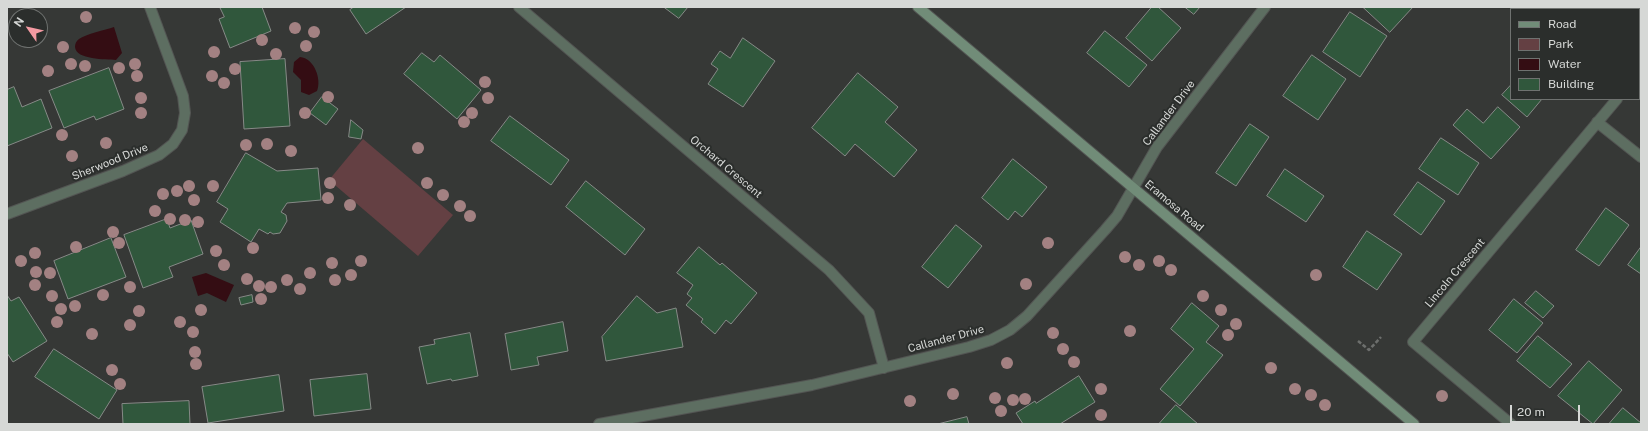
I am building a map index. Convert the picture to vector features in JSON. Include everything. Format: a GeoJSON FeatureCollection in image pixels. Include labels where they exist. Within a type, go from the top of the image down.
{"type":"FeatureCollection","features":[{"type":"Feature","properties":{"kind":"main road","name":"Eramosa Road"},"geometry":{"type":"LineString","coordinates":[[918,7],[1414,424]]}},
{"type":"Feature","properties":{"kind":"street","name":"Sherwood Drive"},"geometry":{"type":"LineString","coordinates":[[7,214],[159,156],[172,144],[182,130],[185,113],[183,96],[150,7]]}},
{"type":"Feature","properties":{"kind":"street","name":"Orchard Crescent"},"geometry":{"type":"LineString","coordinates":[[519,7],[829,270],[869,313],[884,368]]}},
{"type":"Feature","properties":{"kind":"street","name":"Callander Drive"},"geometry":{"type":"LineString","coordinates":[[599,424],[812,385],[969,347],[991,340],[1010,330],[1044,300],[1105,230],[1116,216],[1157,147],[1265,7]]}},
{"type":"Feature","properties":{"kind":"street","name":"Lincoln Crescent"},"geometry":{"type":"LineString","coordinates":[[1510,424],[1413,342],[1616,100]]}},
{"type":"Feature","properties":{"kind":"street"},"geometry":{"type":"LineString","coordinates":[[1597,122],[1641,157]]}},
{"type":"Feature","properties":{"kind":"path"},"geometry":{"type":"LineString","coordinates":[[1358,341],[1370,350],[1381,337]]}},
{"type":"Feature","properties":{"kind":"green space"},"geometry":{"type":"Polygon","coordinates":[[[363,139],[453,215],[418,256],[329,180],[363,139]]]}},
{"type":"Feature","properties":{"kind":"water"},"geometry":{"type":"Polygon","coordinates":[[[114,27],[122,53],[116,60],[86,57],[77,51],[75,47],[76,42],[82,37],[114,27]]]}},
{"type":"Feature","properties":{"kind":"water"},"geometry":{"type":"Polygon","coordinates":[[[300,57],[305,58],[313,65],[318,75],[317,91],[309,95],[301,92],[301,80],[293,72],[294,62],[300,57]]]}},
{"type":"Feature","properties":{"kind":"water"},"geometry":{"type":"Polygon","coordinates":[[[206,273],[234,285],[226,302],[207,293],[198,296],[192,277],[206,273]]]}},
{"type":"Feature","properties":{"kind":"building"},"geometry":{"type":"Polygon","coordinates":[[[220,7],[262,7],[271,31],[230,48],[219,19],[224,17],[220,7]]]}},
{"type":"Feature","properties":{"kind":"building"},"geometry":{"type":"Polygon","coordinates":[[[354,7],[406,7],[366,34],[350,10],[354,7]]]}},
{"type":"Feature","properties":{"kind":"building"},"geometry":{"type":"Polygon","coordinates":[[[664,7],[688,7],[679,18],[664,7]]]}},
{"type":"Feature","properties":{"kind":"building"},"geometry":{"type":"Polygon","coordinates":[[[1152,7],[1158,7],[1181,28],[1152,61],[1126,38],[1152,7]]]}},
{"type":"Feature","properties":{"kind":"building"},"geometry":{"type":"Polygon","coordinates":[[[1185,7],[1200,7],[1194,14],[1185,7]]]}},
{"type":"Feature","properties":{"kind":"building"},"geometry":{"type":"Polygon","coordinates":[[[1363,7],[1413,7],[1390,32],[1363,7]]]}},
{"type":"Feature","properties":{"kind":"building"},"geometry":{"type":"Polygon","coordinates":[[[1576,7],[1604,7],[1604,8],[1576,7]]]}},
{"type":"Feature","properties":{"kind":"building"},"geometry":{"type":"Polygon","coordinates":[[[1350,12],[1387,36],[1360,77],[1323,52],[1350,12]]]}},
{"type":"Feature","properties":{"kind":"building"},"geometry":{"type":"Polygon","coordinates":[[[1105,31],[1147,65],[1129,87],[1087,53],[1105,31]]]}},
{"type":"Feature","properties":{"kind":"building"},"geometry":{"type":"Polygon","coordinates":[[[743,38],[775,61],[743,107],[708,84],[718,69],[711,64],[720,51],[730,58],[743,38]]]}},
{"type":"Feature","properties":{"kind":"building"},"geometry":{"type":"Polygon","coordinates":[[[422,53],[434,62],[440,55],[481,90],[457,119],[404,74],[422,53]]]}},
{"type":"Feature","properties":{"kind":"building"},"geometry":{"type":"Polygon","coordinates":[[[1312,55],[1346,79],[1318,120],[1283,96],[1312,55]]]}},
{"type":"Feature","properties":{"kind":"building"},"geometry":{"type":"Polygon","coordinates":[[[285,59],[290,126],[244,129],[240,62],[285,59]]]}},
{"type":"Feature","properties":{"kind":"building"},"geometry":{"type":"Polygon","coordinates":[[[109,68],[124,109],[96,120],[94,116],[64,128],[49,91],[109,68]]]}},
{"type":"Feature","properties":{"kind":"building"},"geometry":{"type":"Polygon","coordinates":[[[858,73],[898,107],[885,122],[917,150],[894,177],[855,144],[845,156],[812,128],[858,73]]]}},
{"type":"Feature","properties":{"kind":"building"},"geometry":{"type":"Polygon","coordinates":[[[1510,86],[1510,100],[1541,100],[1527,117],[1502,95],[1510,86]]]}},
{"type":"Feature","properties":{"kind":"building"},"geometry":{"type":"Polygon","coordinates":[[[14,87],[22,107],[41,99],[52,128],[7,146],[7,90],[14,87]]]}},
{"type":"Feature","properties":{"kind":"building"},"geometry":{"type":"Polygon","coordinates":[[[322,97],[338,109],[326,125],[310,113],[322,97]]]}},
{"type":"Feature","properties":{"kind":"building"},"geometry":{"type":"Polygon","coordinates":[[[1498,107],[1520,127],[1491,159],[1453,125],[1467,109],[1483,123],[1498,107]]]}},
{"type":"Feature","properties":{"kind":"building"},"geometry":{"type":"Polygon","coordinates":[[[510,116],[569,160],[551,185],[491,141],[510,116]]]}},
{"type":"Feature","properties":{"kind":"building"},"geometry":{"type":"Polygon","coordinates":[[[351,120],[363,130],[361,139],[349,137],[351,120]]]}},
{"type":"Feature","properties":{"kind":"building"},"geometry":{"type":"Polygon","coordinates":[[[1250,124],[1269,137],[1236,186],[1216,173],[1250,124]]]}},
{"type":"Feature","properties":{"kind":"building"},"geometry":{"type":"Polygon","coordinates":[[[1441,138],[1479,163],[1458,195],[1419,169],[1441,138]]]}},
{"type":"Feature","properties":{"kind":"building"},"geometry":{"type":"Polygon","coordinates":[[[246,153],[277,171],[318,168],[321,200],[287,203],[281,212],[286,215],[287,221],[280,233],[273,234],[270,232],[268,234],[259,229],[251,242],[220,222],[228,209],[217,202],[246,153]]]}},
{"type":"Feature","properties":{"kind":"building"},"geometry":{"type":"Polygon","coordinates":[[[1013,159],[1047,187],[1022,217],[1015,211],[1008,220],[982,198],[1013,159]]]}},
{"type":"Feature","properties":{"kind":"building"},"geometry":{"type":"Polygon","coordinates":[[[1285,169],[1324,196],[1306,222],[1267,196],[1285,169]]]}},
{"type":"Feature","properties":{"kind":"building"},"geometry":{"type":"Polygon","coordinates":[[[586,181],[645,229],[625,255],[566,207],[586,181]]]}},
{"type":"Feature","properties":{"kind":"building"},"geometry":{"type":"Polygon","coordinates":[[[1418,182],[1445,201],[1421,235],[1394,215],[1418,182]]]}},
{"type":"Feature","properties":{"kind":"building"},"geometry":{"type":"Polygon","coordinates":[[[1606,208],[1629,225],[1599,266],[1576,250],[1606,208]]]}},
{"type":"Feature","properties":{"kind":"building"},"geometry":{"type":"Polygon","coordinates":[[[167,219],[170,228],[191,220],[203,254],[169,267],[173,277],[143,288],[124,235],[167,219]]]}},
{"type":"Feature","properties":{"kind":"building"},"geometry":{"type":"Polygon","coordinates":[[[956,225],[982,246],[948,288],[922,267],[956,225]]]}},
{"type":"Feature","properties":{"kind":"building"},"geometry":{"type":"Polygon","coordinates":[[[1367,231],[1402,254],[1377,290],[1343,267],[1367,231]]]}},
{"type":"Feature","properties":{"kind":"building"},"geometry":{"type":"Polygon","coordinates":[[[111,238],[126,277],[68,299],[54,261],[111,238]]]}},
{"type":"Feature","properties":{"kind":"building"},"geometry":{"type":"Polygon","coordinates":[[[699,247],[720,265],[722,263],[757,293],[731,324],[726,320],[715,334],[701,322],[703,319],[686,305],[692,298],[687,294],[693,285],[677,273],[699,247]]]}},
{"type":"Feature","properties":{"kind":"building"},"geometry":{"type":"Polygon","coordinates":[[[1641,247],[1641,274],[1628,265],[1641,247]]]}},
{"type":"Feature","properties":{"kind":"building"},"geometry":{"type":"Polygon","coordinates":[[[1536,291],[1554,306],[1543,318],[1525,303],[1536,291]]]}},
{"type":"Feature","properties":{"kind":"building"},"geometry":{"type":"Polygon","coordinates":[[[7,295],[11,301],[19,297],[47,341],[13,362],[7,353],[7,295]]]}},
{"type":"Feature","properties":{"kind":"building"},"geometry":{"type":"Polygon","coordinates":[[[252,295],[253,302],[241,305],[239,298],[252,295]]]}},
{"type":"Feature","properties":{"kind":"building"},"geometry":{"type":"Polygon","coordinates":[[[637,296],[657,313],[676,308],[683,347],[606,361],[602,337],[637,296]]]}},
{"type":"Feature","properties":{"kind":"building"},"geometry":{"type":"Polygon","coordinates":[[[1514,299],[1543,323],[1517,353],[1489,330],[1514,299]]]}},
{"type":"Feature","properties":{"kind":"building"},"geometry":{"type":"Polygon","coordinates":[[[1192,303],[1219,326],[1206,342],[1223,355],[1180,406],[1160,389],[1194,349],[1171,329],[1192,303]]]}},
{"type":"Feature","properties":{"kind":"building"},"geometry":{"type":"Polygon","coordinates":[[[563,322],[568,351],[537,357],[539,365],[511,370],[505,334],[563,322]]]}},
{"type":"Feature","properties":{"kind":"building"},"geometry":{"type":"Polygon","coordinates":[[[470,333],[478,376],[452,381],[451,379],[427,384],[419,347],[435,344],[434,340],[470,333]]]}},
{"type":"Feature","properties":{"kind":"building"},"geometry":{"type":"Polygon","coordinates":[[[1538,336],[1572,364],[1550,388],[1517,361],[1538,336]]]}},
{"type":"Feature","properties":{"kind":"building"},"geometry":{"type":"Polygon","coordinates":[[[54,349],[117,390],[99,419],[35,377],[54,349]]]}},
{"type":"Feature","properties":{"kind":"building"},"geometry":{"type":"Polygon","coordinates":[[[1589,361],[1622,390],[1593,424],[1558,396],[1589,361]]]}},
{"type":"Feature","properties":{"kind":"building"},"geometry":{"type":"Polygon","coordinates":[[[367,374],[371,409],[314,416],[310,380],[367,374]]]}},
{"type":"Feature","properties":{"kind":"building"},"geometry":{"type":"Polygon","coordinates":[[[279,375],[284,411],[208,423],[202,387],[279,375]]]}},
{"type":"Feature","properties":{"kind":"building"},"geometry":{"type":"Polygon","coordinates":[[[1079,376],[1095,402],[1060,424],[1023,424],[1016,413],[1035,401],[1036,403],[1079,376]]]}},
{"type":"Feature","properties":{"kind":"building"},"geometry":{"type":"Polygon","coordinates":[[[189,401],[190,424],[123,424],[122,404],[189,401]]]}},
{"type":"Feature","properties":{"kind":"building"},"geometry":{"type":"Polygon","coordinates":[[[1176,405],[1198,424],[1159,424],[1176,405]]]}},
{"type":"Feature","properties":{"kind":"building"},"geometry":{"type":"Polygon","coordinates":[[[1623,408],[1641,423],[1641,424],[1609,424],[1623,408]]]}},
{"type":"Feature","properties":{"kind":"building"},"geometry":{"type":"Polygon","coordinates":[[[967,417],[969,424],[938,424],[967,417]]]}}]}
